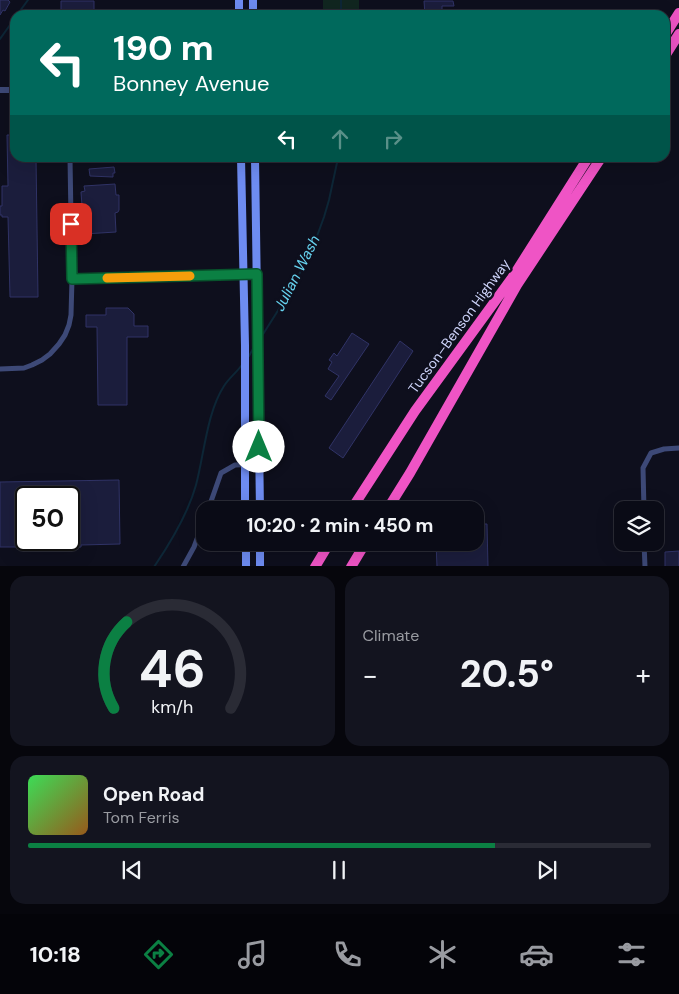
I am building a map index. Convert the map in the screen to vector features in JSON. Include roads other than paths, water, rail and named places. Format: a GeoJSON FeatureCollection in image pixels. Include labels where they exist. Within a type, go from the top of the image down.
{"type":"FeatureCollection","features":[{"type":"Feature","properties":{"kind":"highway"},"geometry":{"type":"LineString","coordinates":[[670,27],[679,13]]}},
{"type":"Feature","properties":{"kind":"highway"},"geometry":{"type":"LineString","coordinates":[[670,48],[679,34]]}},
{"type":"Feature","properties":{"kind":"highway","name":"Tucson–Benson Highway"},"geometry":{"type":"LineString","coordinates":[[357,501],[414,411],[512,278],[585,162]]}},
{"type":"Feature","properties":{"kind":"highway","name":"Tucson–Benson Highway"},"geometry":{"type":"LineString","coordinates":[[393,501],[518,285],[598,162]]}},
{"type":"Feature","properties":{"kind":"highway"},"geometry":{"type":"LineString","coordinates":[[315,566],[324,551]]}},
{"type":"Feature","properties":{"kind":"highway"},"geometry":{"type":"LineString","coordinates":[[351,566],[360,551]]}},
{"type":"Feature","properties":{"kind":"main road"},"geometry":{"type":"LineString","coordinates":[[241,162],[245,345],[245,501]]}},
{"type":"Feature","properties":{"kind":"main road"},"geometry":{"type":"LineString","coordinates":[[255,162],[260,501]]}},
{"type":"Feature","properties":{"kind":"main road"},"geometry":{"type":"LineString","coordinates":[[246,551],[246,566]]}},
{"type":"Feature","properties":{"kind":"main road"},"geometry":{"type":"LineString","coordinates":[[260,551],[260,566]]}},
{"type":"Feature","properties":{"kind":"street"},"geometry":{"type":"LineString","coordinates":[[0,369],[24,368],[50,354],[59,344],[69,325],[72,279],[70,162]]}},
{"type":"Feature","properties":{"kind":"street"},"geometry":{"type":"LineString","coordinates":[[72,279],[257,274]]}},
{"type":"Feature","properties":{"kind":"street"},"geometry":{"type":"LineString","coordinates":[[644,501],[643,468],[651,453],[664,449],[679,448]]}},
{"type":"Feature","properties":{"kind":"street"},"geometry":{"type":"LineString","coordinates":[[211,501],[221,473],[235,465],[259,464]]}},
{"type":"Feature","properties":{"kind":"street"},"geometry":{"type":"LineString","coordinates":[[183,566],[196,542]]}},
{"type":"Feature","properties":{"kind":"street"},"geometry":{"type":"LineString","coordinates":[[644,551],[645,566]]}},
{"type":"Feature","properties":{"kind":"waterway"},"geometry":{"type":"LineString","coordinates":[[21,10],[28,0]]}},
{"type":"Feature","properties":{"kind":"waterway","name":"Julian Wash"},"geometry":{"type":"LineString","coordinates":[[341,0],[341,10]]}},
{"type":"Feature","properties":{"kind":"waterway"},"geometry":{"type":"LineString","coordinates":[[0,39],[10,25]]}},
{"type":"Feature","properties":{"kind":"waterway","name":"Julian Wash"},"geometry":{"type":"LineString","coordinates":[[260,339],[291,290],[313,247],[329,200],[337,162]]}},
{"type":"Feature","properties":{"kind":"waterway"},"geometry":{"type":"LineString","coordinates":[[249,356],[254,347]]}},
{"type":"Feature","properties":{"kind":"waterway"},"geometry":{"type":"LineString","coordinates":[[155,566],[178,528],[193,496],[210,421],[218,396],[226,383],[241,366]]}}]}
